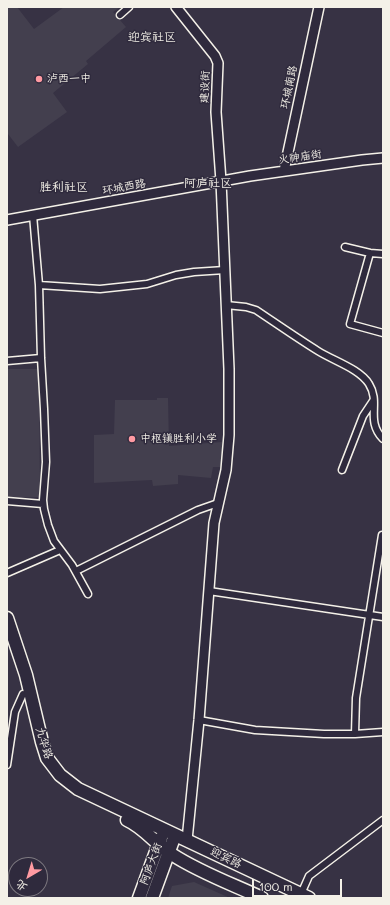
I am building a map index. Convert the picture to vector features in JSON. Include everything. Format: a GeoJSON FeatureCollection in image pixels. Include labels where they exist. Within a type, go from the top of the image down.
{"type":"FeatureCollection","features":[{"type":"Feature","properties":{"kind":"highway","name":"九华路"},"geometry":{"type":"LineString","coordinates":[[7,618],[26,675],[47,758],[55,770],[65,780],[78,789],[170,832]]}},
{"type":"Feature","properties":{"kind":"highway","name":"九华路"},"geometry":{"type":"LineString","coordinates":[[7,639],[39,755],[52,778],[74,795],[137,824],[159,844]]}},
{"type":"Feature","properties":{"kind":"highway","name":"迎宾路"},"geometry":{"type":"LineString","coordinates":[[170,832],[305,896]]}},
{"type":"Feature","properties":{"kind":"highway","name":"阿庐大街"},"geometry":{"type":"LineString","coordinates":[[139,898],[159,844],[170,832]]}},
{"type":"Feature","properties":{"kind":"highway"},"geometry":{"type":"LineString","coordinates":[[152,898],[169,852],[170,832]]}},
{"type":"Feature","properties":{"kind":"highway","name":"迎宾路"},"geometry":{"type":"LineString","coordinates":[[159,844],[169,852],[191,865],[262,898]]}},
{"type":"Feature","properties":{"kind":"street"},"geometry":{"type":"LineString","coordinates":[[120,16],[129,7]]}},
{"type":"Feature","properties":{"kind":"street","name":"建设街"},"geometry":{"type":"LineString","coordinates":[[176,7],[215,56],[218,63],[217,119],[222,182],[229,369],[229,435],[226,465],[214,523],[210,591],[187,840]]}},
{"type":"Feature","properties":{"kind":"street","name":"环城南路"},"geometry":{"type":"LineString","coordinates":[[284,171],[319,7]]}},
{"type":"Feature","properties":{"kind":"street","name":"火神庙街"},"geometry":{"type":"LineString","coordinates":[[222,182],[284,171],[383,158]]}},
{"type":"Feature","properties":{"kind":"street","name":"环城西路"},"geometry":{"type":"LineString","coordinates":[[7,220],[222,182]]}},
{"type":"Feature","properties":{"kind":"street"},"geometry":{"type":"LineString","coordinates":[[33,215],[39,286],[46,462],[43,504],[54,541],[76,571],[88,594]]}},
{"type":"Feature","properties":{"kind":"street"},"geometry":{"type":"LineString","coordinates":[[345,247],[370,253],[383,254]]}},
{"type":"Feature","properties":{"kind":"street"},"geometry":{"type":"LineString","coordinates":[[370,253],[350,324],[383,333]]}},
{"type":"Feature","properties":{"kind":"street"},"geometry":{"type":"LineString","coordinates":[[39,286],[100,289],[147,284],[189,272],[225,270]]}},
{"type":"Feature","properties":{"kind":"street"},"geometry":{"type":"LineString","coordinates":[[226,305],[246,307],[256,310],[319,352],[361,374],[371,388],[374,401],[375,429],[383,439]]}},
{"type":"Feature","properties":{"kind":"street"},"geometry":{"type":"LineString","coordinates":[[7,361],[41,358]]}},
{"type":"Feature","properties":{"kind":"street"},"geometry":{"type":"LineString","coordinates":[[342,470],[363,416],[374,401]]}},
{"type":"Feature","properties":{"kind":"street"},"geometry":{"type":"LineString","coordinates":[[7,501],[43,504]]}},
{"type":"Feature","properties":{"kind":"street"},"geometry":{"type":"LineString","coordinates":[[76,571],[198,510],[218,503]]}},
{"type":"Feature","properties":{"kind":"street"},"geometry":{"type":"LineString","coordinates":[[355,734],[356,698],[382,535]]}},
{"type":"Feature","properties":{"kind":"street"},"geometry":{"type":"LineString","coordinates":[[7,573],[60,550]]}},
{"type":"Feature","properties":{"kind":"street"},"geometry":{"type":"LineString","coordinates":[[210,591],[383,617]]}},
{"type":"Feature","properties":{"kind":"street"},"geometry":{"type":"LineString","coordinates":[[7,765],[15,712],[23,694]]}},
{"type":"Feature","properties":{"kind":"street"},"geometry":{"type":"LineString","coordinates":[[199,720],[255,730],[355,734],[383,732]]}},
{"type":"Feature","properties":{"kind":"street"},"geometry":{"type":"LineString","coordinates":[[305,896],[309,876],[383,820]]}},
{"type":"Feature","properties":{"kind":"shaded area","name":"泸西一中"},"geometry":{"type":"Polygon","coordinates":[[[7,7],[17,7],[34,29],[64,7],[120,7],[113,12],[126,27],[86,61],[88,64],[53,93],[67,112],[18,147],[7,134],[7,7]]]}},
{"type":"Feature","properties":{"kind":"shaded area"},"geometry":{"type":"Polygon","coordinates":[[[7,369],[39,369],[40,497],[7,498],[7,369]]]}},
{"type":"Feature","properties":{"kind":"shaded area","name":"中枢镇胜利小学"},"geometry":{"type":"Polygon","coordinates":[[[157,398],[168,398],[169,446],[222,442],[222,467],[213,467],[211,478],[178,475],[178,484],[153,486],[152,480],[94,483],[94,435],[114,434],[115,400],[157,400],[157,398]]]}},
{"type":"Feature","properties":{"kind":"shaded area"},"geometry":{"type":"Polygon","coordinates":[[[194,882],[230,898],[168,898],[172,886],[194,882]]]}},
{"type":"Feature","properties":{"kind":"place","name":"泸西一中"},"geometry":{"type":"Point","coordinates":[39,79]}},
{"type":"Feature","properties":{"kind":"place","name":"中枢镇胜利小学"},"geometry":{"type":"Point","coordinates":[132,439]}},
{"type":"Feature","properties":{"kind":"district","name":"迎宾社区"},"geometry":{"type":"Point","coordinates":[152,37]}},
{"type":"Feature","properties":{"kind":"district","name":"阿庐社区"},"geometry":{"type":"Point","coordinates":[208,183]}},
{"type":"Feature","properties":{"kind":"district","name":"胜利社区"},"geometry":{"type":"Point","coordinates":[64,187]}}]}
